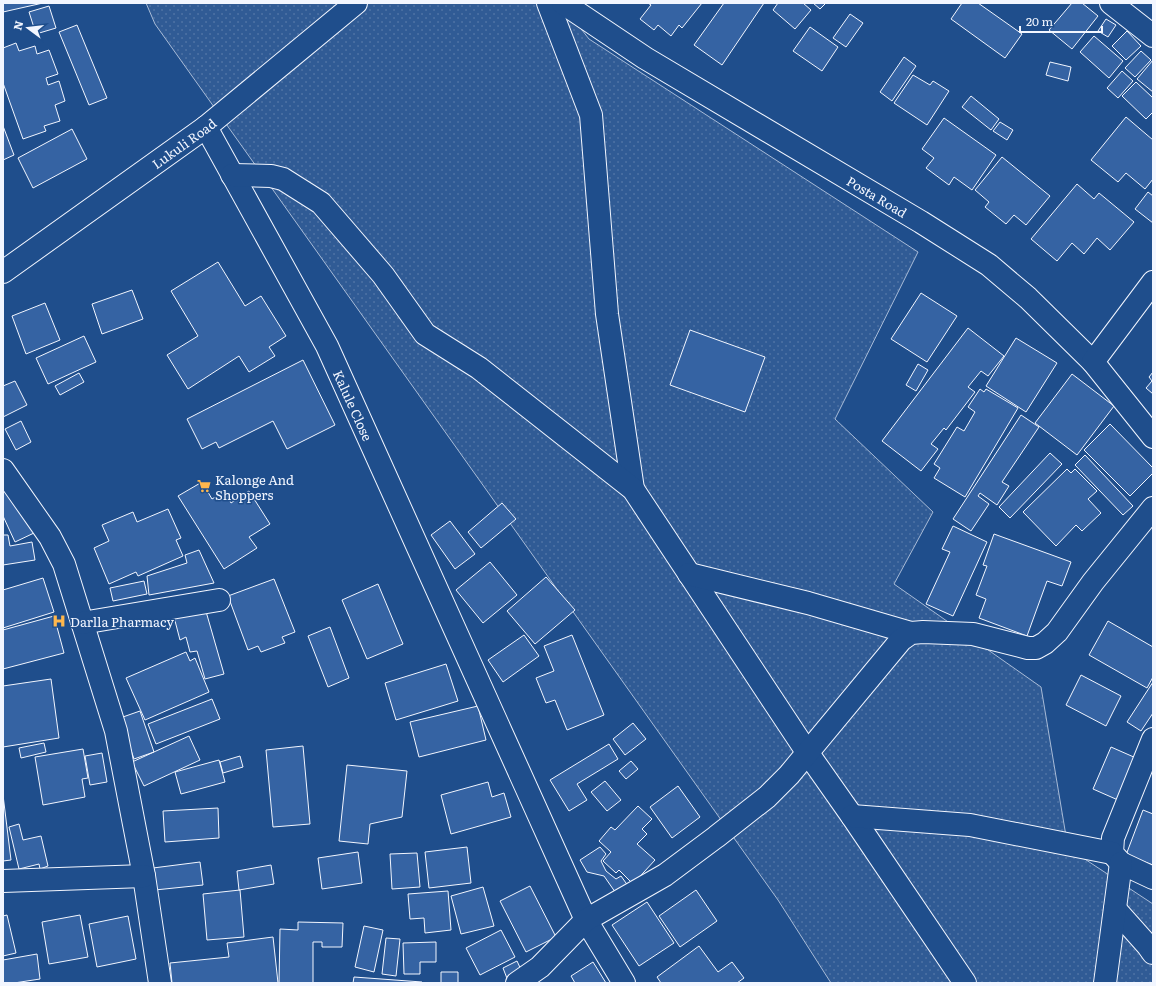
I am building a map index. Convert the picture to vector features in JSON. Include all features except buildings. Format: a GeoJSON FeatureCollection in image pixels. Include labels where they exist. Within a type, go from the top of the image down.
{"type":"FeatureCollection","features":[{"type":"Feature","properties":{"kind":"street","name":"Lukuli Road"},"geometry":{"type":"LineString","coordinates":[[3,272],[206,127],[356,3]]}},
{"type":"Feature","properties":{"kind":"street"},"geometry":{"type":"LineString","coordinates":[[548,3],[592,115],[607,314],[633,489]]}},
{"type":"Feature","properties":{"kind":"street","name":"Posta Road"},"geometry":{"type":"LineString","coordinates":[[563,3],[645,58],[921,222],[989,265],[1028,298],[1093,362],[1153,437]]}},
{"type":"Feature","properties":{"kind":"street"},"geometry":{"type":"LineString","coordinates":[[1111,3],[1153,36]]}},
{"type":"Feature","properties":{"kind":"street","name":"Kalule Close"},"geometry":{"type":"LineString","coordinates":[[206,127],[327,346],[586,920],[624,983]]}},
{"type":"Feature","properties":{"kind":"street"},"geometry":{"type":"LineString","coordinates":[[232,175],[271,176],[283,179],[321,203],[383,275],[424,334],[479,368],[633,489],[807,752],[965,983]]}},
{"type":"Feature","properties":{"kind":"street"},"geometry":{"type":"LineString","coordinates":[[1093,362],[1153,282]]}},
{"type":"Feature","properties":{"kind":"street"},"geometry":{"type":"LineString","coordinates":[[3,470],[58,551],[64,564],[116,732],[144,876],[160,983]]}},
{"type":"Feature","properties":{"kind":"street"},"geometry":{"type":"LineString","coordinates":[[517,983],[540,967],[586,920],[665,875],[767,797],[789,775],[901,640],[911,634],[923,632],[973,634],[1028,648],[1036,648],[1045,643],[1058,632],[1093,582],[1153,508]]}},
{"type":"Feature","properties":{"kind":"street"},"geometry":{"type":"LineString","coordinates":[[689,574],[808,603],[911,634]]}},
{"type":"Feature","properties":{"kind":"street"},"geometry":{"type":"LineString","coordinates":[[82,623],[219,600]]}},
{"type":"Feature","properties":{"kind":"street"},"geometry":{"type":"LineString","coordinates":[[1105,983],[1115,909],[1116,858],[1112,838],[1153,739]]}},
{"type":"Feature","properties":{"kind":"street"},"geometry":{"type":"LineString","coordinates":[[852,816],[970,825],[1116,858],[1153,878]]}},
{"type":"Feature","properties":{"kind":"street"},"geometry":{"type":"LineString","coordinates":[[3,881],[144,876]]}},
{"type":"Feature","properties":{"kind":"street"},"geometry":{"type":"LineString","coordinates":[[1115,909],[1153,952]]}},
{"type":"Feature","properties":{"kind":"shaded area"},"geometry":{"type":"Polygon","coordinates":[[[146,3],[561,3],[589,39],[918,252],[835,419],[933,512],[894,584],[1041,687],[1068,848],[1153,904],[1153,983],[831,983],[778,900],[155,24],[146,3]]]}},
{"type":"Feature","properties":{"kind":"place","name":"Kalonge And Shoppers"},"geometry":{"type":"Point","coordinates":[204,486]}},
{"type":"Feature","properties":{"kind":"place","name":"Darlla Pharmacy"},"geometry":{"type":"Point","coordinates":[59,621]}}]}
